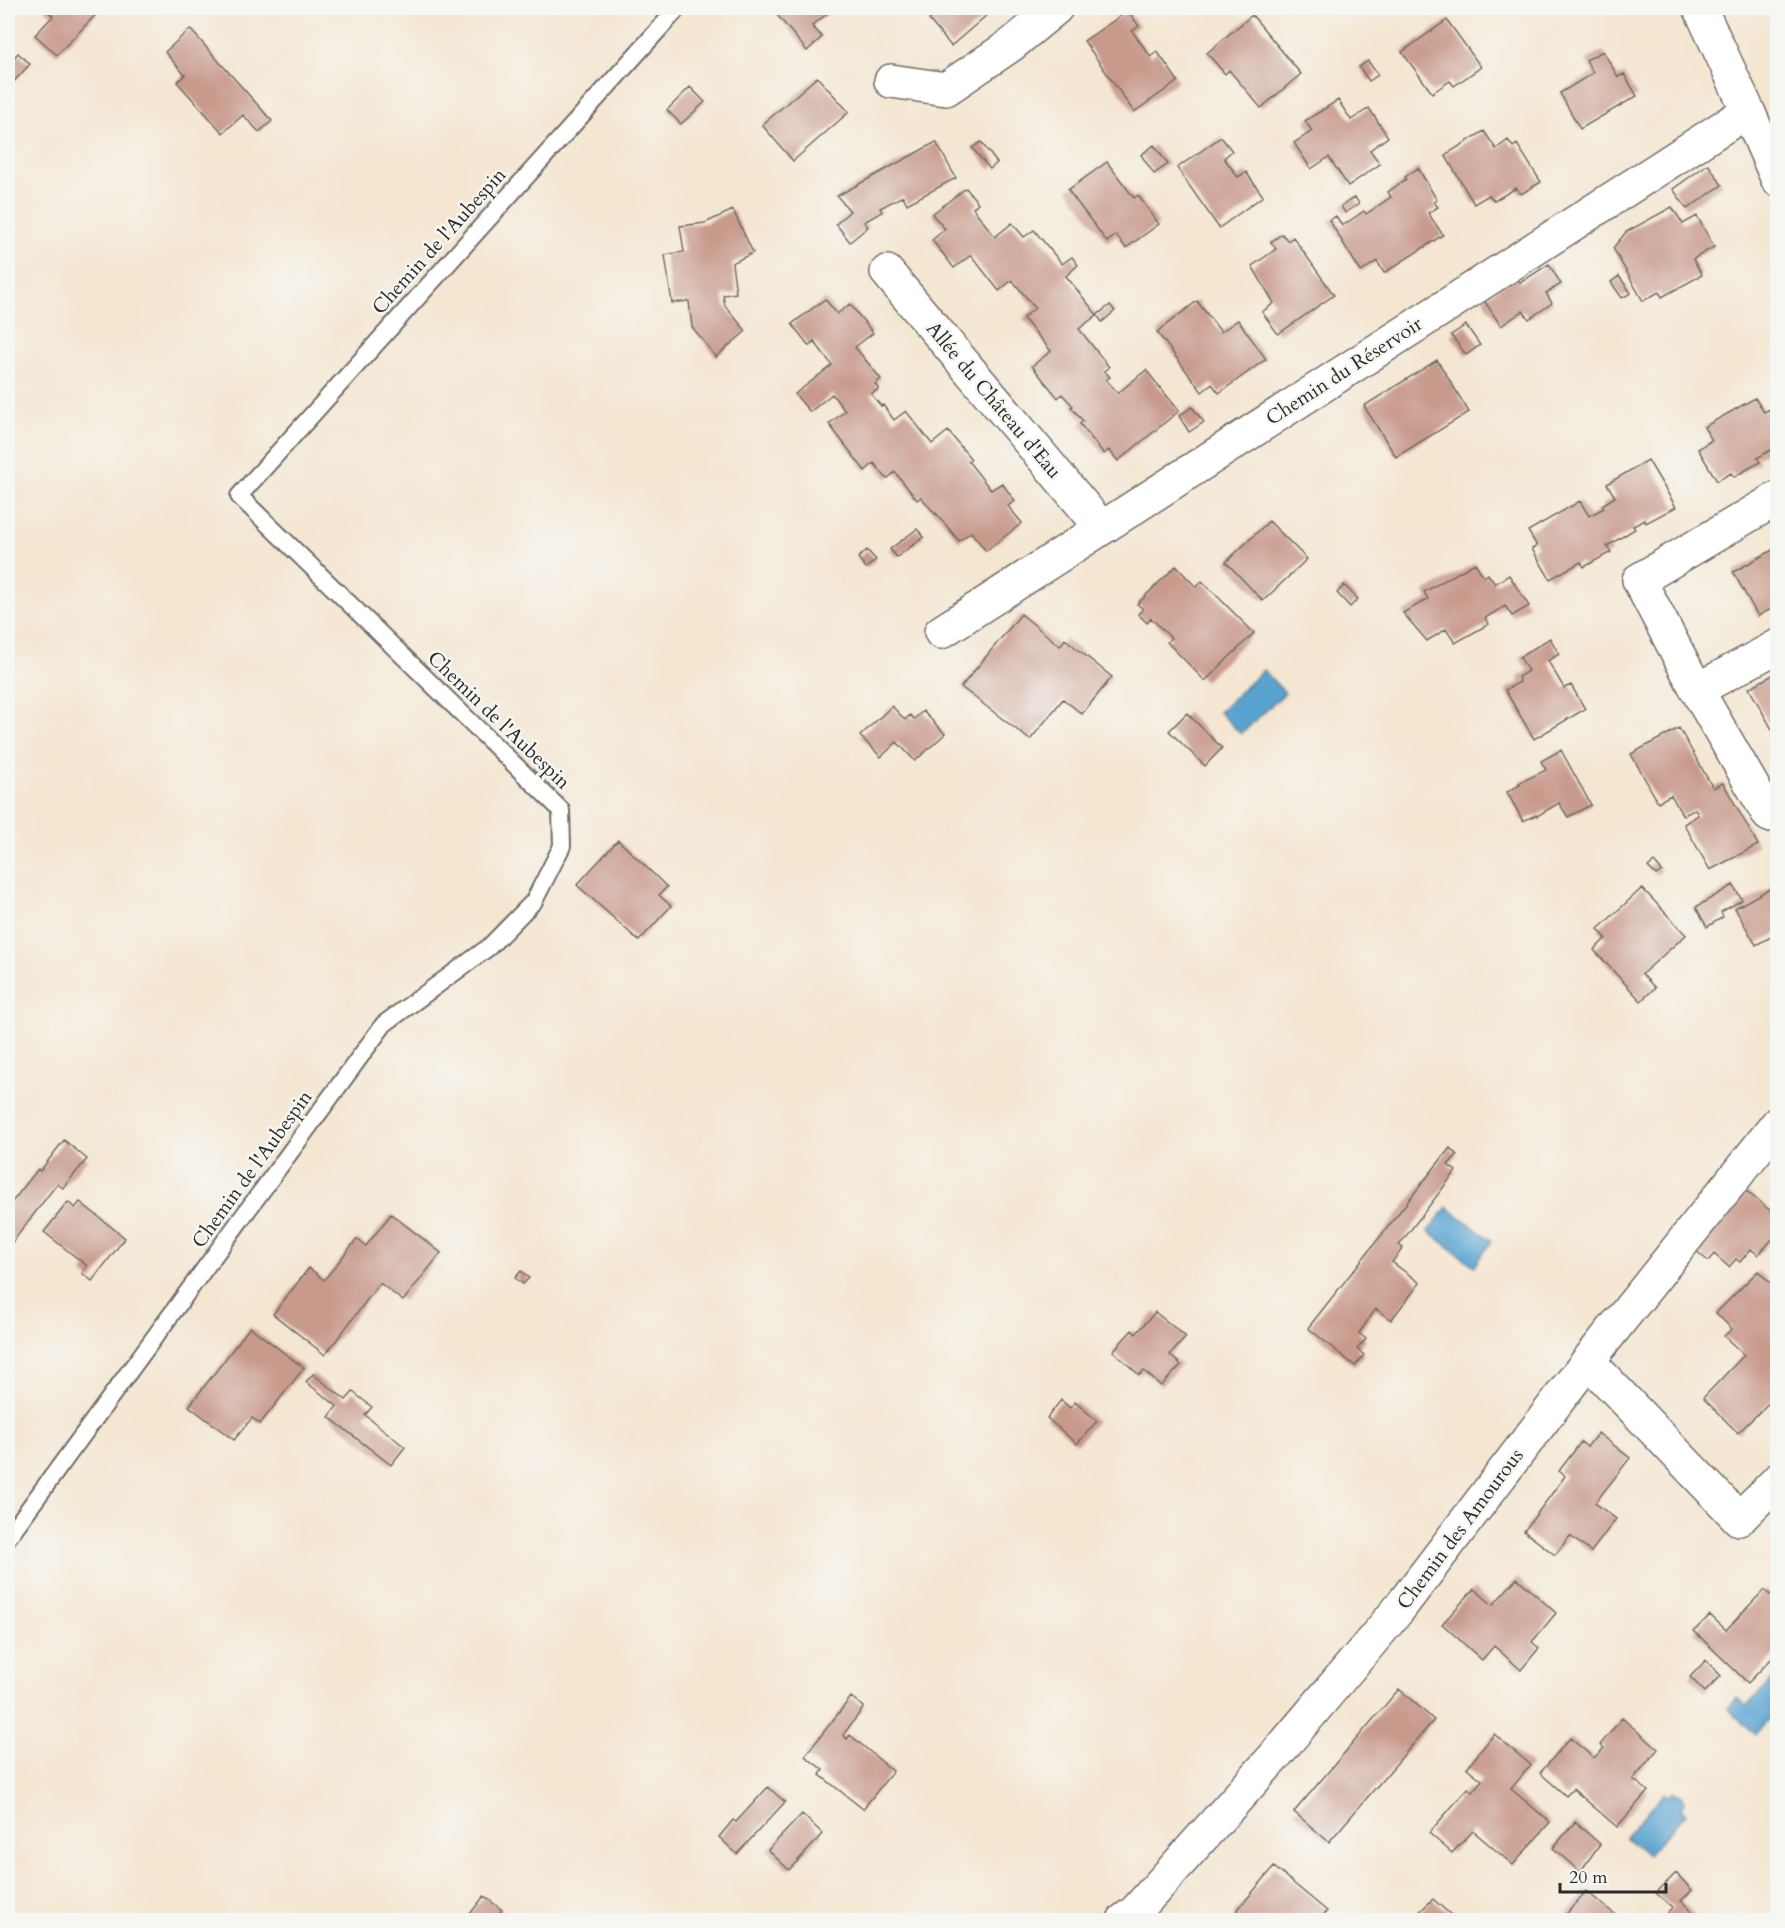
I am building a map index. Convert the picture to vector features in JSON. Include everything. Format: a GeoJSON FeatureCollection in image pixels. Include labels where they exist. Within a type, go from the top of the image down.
{"type":"FeatureCollection","features":[{"type":"Feature","properties":{"kind":"street"},"geometry":{"type":"LineString","coordinates":[[891,81],[946,89],[1011,45],[1056,8]]}},
{"type":"Feature","properties":{"kind":"street"},"geometry":{"type":"LineString","coordinates":[[1700,8],[1778,180]]}},
{"type":"Feature","properties":{"kind":"street","name":"Chemin du Réservoir"},"geometry":{"type":"LineString","coordinates":[[940,632],[1748,111]]}},
{"type":"Feature","properties":{"kind":"street","name":"Allée du Château d'Eau"},"geometry":{"type":"LineString","coordinates":[[887,272],[1102,528]]}},
{"type":"Feature","properties":{"kind":"street"},"geometry":{"type":"LineString","coordinates":[[1769,815],[1697,690],[1639,580],[1778,498]]}},
{"type":"Feature","properties":{"kind":"street"},"geometry":{"type":"LineString","coordinates":[[1697,690],[1778,646]]}},
{"type":"Feature","properties":{"kind":"street","name":"Chemin des Amourous"},"geometry":{"type":"LineString","coordinates":[[1124,1920],[1135,1912],[1266,1766],[1398,1610],[1588,1361],[1778,1123]]}},
{"type":"Feature","properties":{"kind":"street"},"geometry":{"type":"LineString","coordinates":[[1588,1361],[1739,1519],[1778,1480]]}},
{"type":"Feature","properties":{"kind":"lane","name":"Chemin de l'Aubespin"},"geometry":{"type":"LineString","coordinates":[[8,1537],[384,1024],[489,947],[534,901],[562,846],[561,810],[239,496],[678,8]]}},
{"type":"Feature","properties":{"kind":"water"},"geometry":{"type":"Polygon","coordinates":[[[1263,670],[1285,693],[1241,734],[1219,712],[1263,670]]]}},
{"type":"Feature","properties":{"kind":"water"},"geometry":{"type":"Polygon","coordinates":[[[1447,1207],[1492,1241],[1474,1266],[1428,1231],[1447,1207]]]}},
{"type":"Feature","properties":{"kind":"water"},"geometry":{"type":"Polygon","coordinates":[[[1773,1679],[1777,1684],[1777,1711],[1755,1735],[1728,1708],[1737,1698],[1746,1706],[1773,1679]]]}},
{"type":"Feature","properties":{"kind":"water"},"geometry":{"type":"Polygon","coordinates":[[[1674,1792],[1681,1795],[1684,1801],[1681,1809],[1686,1813],[1647,1856],[1625,1837],[1664,1793],[1667,1796],[1674,1792]]]}},
{"type":"Feature","properties":{"kind":"building"},"geometry":{"type":"Polygon","coordinates":[[[44,8],[102,8],[57,55],[35,35],[53,16],[44,8]]]}},
{"type":"Feature","properties":{"kind":"building"},"geometry":{"type":"Polygon","coordinates":[[[776,8],[834,8],[812,26],[822,37],[807,51],[773,10],[776,8]]]}},
{"type":"Feature","properties":{"kind":"building"},"geometry":{"type":"Polygon","coordinates":[[[941,8],[995,8],[951,46],[929,20],[941,8]]]}},
{"type":"Feature","properties":{"kind":"building"},"geometry":{"type":"Polygon","coordinates":[[[1128,11],[1139,26],[1132,31],[1151,57],[1157,51],[1178,81],[1134,112],[1084,41],[1128,11]]]}},
{"type":"Feature","properties":{"kind":"building"},"geometry":{"type":"Polygon","coordinates":[[[1252,15],[1301,74],[1261,108],[1229,70],[1225,74],[1207,53],[1252,15]]]}},
{"type":"Feature","properties":{"kind":"building"},"geometry":{"type":"Polygon","coordinates":[[[1447,20],[1481,67],[1454,86],[1450,81],[1432,93],[1402,52],[1447,20]]]}},
{"type":"Feature","properties":{"kind":"building"},"geometry":{"type":"Polygon","coordinates":[[[190,29],[272,121],[259,132],[243,115],[223,133],[177,82],[185,75],[165,52],[190,29]]]}},
{"type":"Feature","properties":{"kind":"building"},"geometry":{"type":"Polygon","coordinates":[[[1603,51],[1618,77],[1624,74],[1637,96],[1580,129],[1560,93],[1593,73],[1586,60],[1603,51]]]}},
{"type":"Feature","properties":{"kind":"building"},"geometry":{"type":"Polygon","coordinates":[[[18,53],[30,64],[8,88],[8,64],[18,53]]]}},
{"type":"Feature","properties":{"kind":"building"},"geometry":{"type":"Polygon","coordinates":[[[1368,61],[1378,75],[1369,81],[1359,67],[1368,61]]]}},
{"type":"Feature","properties":{"kind":"building"},"geometry":{"type":"Polygon","coordinates":[[[817,77],[849,112],[793,161],[762,125],[817,77]]]}},
{"type":"Feature","properties":{"kind":"building"},"geometry":{"type":"Polygon","coordinates":[[[690,87],[705,102],[681,124],[667,110],[690,87]]]}},
{"type":"Feature","properties":{"kind":"building"},"geometry":{"type":"Polygon","coordinates":[[[1338,100],[1351,120],[1369,108],[1388,137],[1370,150],[1380,164],[1348,186],[1329,157],[1311,169],[1294,143],[1312,131],[1305,121],[1338,100]]]}},
{"type":"Feature","properties":{"kind":"building"},"geometry":{"type":"Polygon","coordinates":[[[1484,131],[1496,149],[1508,140],[1513,147],[1517,144],[1541,182],[1521,194],[1516,188],[1494,201],[1489,195],[1474,204],[1445,155],[1484,131]]]}},
{"type":"Feature","properties":{"kind":"building"},"geometry":{"type":"Polygon","coordinates":[[[1221,137],[1232,151],[1224,158],[1238,177],[1246,172],[1263,196],[1219,228],[1177,168],[1221,137]]]}},
{"type":"Feature","properties":{"kind":"building"},"geometry":{"type":"Polygon","coordinates":[[[936,142],[956,178],[907,204],[903,196],[880,208],[882,212],[864,222],[868,227],[850,242],[836,224],[850,211],[837,196],[936,142]]]}},
{"type":"Feature","properties":{"kind":"building"},"geometry":{"type":"Polygon","coordinates":[[[981,142],[997,163],[990,169],[972,148],[981,142]]]}},
{"type":"Feature","properties":{"kind":"building"},"geometry":{"type":"Polygon","coordinates":[[[1154,145],[1168,164],[1154,174],[1141,155],[1154,145]]]}},
{"type":"Feature","properties":{"kind":"building"},"geometry":{"type":"Polygon","coordinates":[[[1107,162],[1134,198],[1138,195],[1159,224],[1126,248],[1116,235],[1107,242],[1068,190],[1107,162]]]}},
{"type":"Feature","properties":{"kind":"building"},"geometry":{"type":"Polygon","coordinates":[[[1708,164],[1722,185],[1687,209],[1673,189],[1708,164]]]}},
{"type":"Feature","properties":{"kind":"building"},"geometry":{"type":"Polygon","coordinates":[[[1418,168],[1437,200],[1434,202],[1438,207],[1428,213],[1443,235],[1384,273],[1377,261],[1361,272],[1329,220],[1336,216],[1342,226],[1364,211],[1366,214],[1391,197],[1388,192],[1418,168]]]}},
{"type":"Feature","properties":{"kind":"building"},"geometry":{"type":"Polygon","coordinates":[[[966,188],[978,203],[973,208],[995,237],[1012,223],[1024,237],[1034,230],[1062,264],[1072,257],[1078,265],[1066,276],[1097,315],[1079,329],[1109,367],[1104,371],[1110,377],[1106,380],[1118,393],[1146,370],[1179,411],[1118,461],[1109,450],[1104,454],[1080,424],[1083,421],[1071,407],[1073,406],[1062,394],[1058,398],[1032,366],[1051,351],[1023,318],[1035,308],[1012,280],[999,291],[971,255],[954,268],[932,240],[945,229],[932,214],[966,188]]]}},
{"type":"Feature","properties":{"kind":"building"},"geometry":{"type":"Polygon","coordinates":[[[1355,197],[1359,204],[1345,213],[1341,206],[1355,197]]]}},
{"type":"Feature","properties":{"kind":"building"},"geometry":{"type":"Polygon","coordinates":[[[1672,207],[1683,224],[1697,216],[1714,247],[1693,259],[1702,275],[1662,297],[1659,292],[1643,301],[1613,248],[1626,232],[1672,207]]]}},
{"type":"Feature","properties":{"kind":"building"},"geometry":{"type":"Polygon","coordinates":[[[733,210],[753,253],[732,263],[736,293],[723,295],[725,306],[746,331],[716,357],[692,327],[689,301],[672,303],[665,255],[684,252],[680,226],[705,223],[733,210]]]}},
{"type":"Feature","properties":{"kind":"building"},"geometry":{"type":"Polygon","coordinates":[[[1282,234],[1288,241],[1293,237],[1334,295],[1278,334],[1262,312],[1274,303],[1252,266],[1276,249],[1271,242],[1282,234]]]}},
{"type":"Feature","properties":{"kind":"building"},"geometry":{"type":"Polygon","coordinates":[[[1549,264],[1561,284],[1546,293],[1552,303],[1529,319],[1523,311],[1501,326],[1483,299],[1516,276],[1520,283],[1549,264]]]}},
{"type":"Feature","properties":{"kind":"building"},"geometry":{"type":"Polygon","coordinates":[[[1619,276],[1631,293],[1622,298],[1611,282],[1619,276]]]}},
{"type":"Feature","properties":{"kind":"building"},"geometry":{"type":"Polygon","coordinates":[[[825,299],[837,314],[850,304],[873,333],[855,347],[881,379],[875,384],[879,389],[871,394],[894,420],[906,411],[932,444],[948,431],[971,459],[968,461],[991,490],[1002,483],[1015,501],[1008,506],[1022,523],[986,551],[971,532],[959,541],[921,497],[917,500],[895,472],[887,479],[874,463],[865,471],[829,424],[845,411],[832,394],[810,412],[795,394],[832,365],[814,341],[809,346],[792,324],[825,299]]]}},
{"type":"Feature","properties":{"kind":"building"},"geometry":{"type":"Polygon","coordinates":[[[1197,301],[1221,332],[1238,320],[1266,359],[1219,393],[1212,384],[1202,392],[1157,332],[1197,301]]]}},
{"type":"Feature","properties":{"kind":"building"},"geometry":{"type":"Polygon","coordinates":[[[1110,305],[1115,311],[1102,322],[1097,315],[1110,305]]]}},
{"type":"Feature","properties":{"kind":"building"},"geometry":{"type":"Polygon","coordinates":[[[1466,325],[1480,345],[1466,355],[1451,335],[1466,325]]]}},
{"type":"Feature","properties":{"kind":"building"},"geometry":{"type":"Polygon","coordinates":[[[1437,360],[1469,412],[1396,457],[1364,406],[1437,360]]]}},
{"type":"Feature","properties":{"kind":"building"},"geometry":{"type":"Polygon","coordinates":[[[1755,398],[1764,412],[1770,409],[1778,423],[1778,446],[1757,458],[1760,462],[1734,477],[1731,473],[1717,481],[1698,449],[1712,440],[1704,427],[1755,398]]]}},
{"type":"Feature","properties":{"kind":"building"},"geometry":{"type":"Polygon","coordinates":[[[1192,407],[1204,422],[1189,432],[1179,416],[1192,407]]]}},
{"type":"Feature","properties":{"kind":"building"},"geometry":{"type":"Polygon","coordinates":[[[1648,460],[1676,507],[1646,523],[1645,520],[1633,526],[1635,529],[1607,546],[1611,552],[1584,567],[1581,562],[1550,579],[1532,549],[1537,546],[1528,531],[1580,501],[1589,516],[1604,508],[1602,505],[1615,497],[1607,484],[1648,460]]]}},
{"type":"Feature","properties":{"kind":"building"},"geometry":{"type":"Polygon","coordinates":[[[1269,521],[1307,559],[1263,601],[1226,562],[1269,521]]]}},
{"type":"Feature","properties":{"kind":"building"},"geometry":{"type":"Polygon","coordinates":[[[917,529],[924,537],[897,557],[890,549],[917,529]]]}},
{"type":"Feature","properties":{"kind":"building"},"geometry":{"type":"Polygon","coordinates":[[[1778,547],[1778,605],[1758,616],[1733,572],[1778,547]]]}},
{"type":"Feature","properties":{"kind":"building"},"geometry":{"type":"Polygon","coordinates":[[[867,550],[876,560],[866,568],[858,558],[867,550]]]}},
{"type":"Feature","properties":{"kind":"building"},"geometry":{"type":"Polygon","coordinates":[[[1475,563],[1484,577],[1488,574],[1495,584],[1509,575],[1529,606],[1512,616],[1505,606],[1485,618],[1489,624],[1455,643],[1446,629],[1427,641],[1403,613],[1428,599],[1424,592],[1475,563]]]}},
{"type":"Feature","properties":{"kind":"building"},"geometry":{"type":"Polygon","coordinates":[[[1176,566],[1196,587],[1202,581],[1254,633],[1205,681],[1167,642],[1171,638],[1151,618],[1147,623],[1138,614],[1143,609],[1137,604],[1176,566]]]}},
{"type":"Feature","properties":{"kind":"building"},"geometry":{"type":"Polygon","coordinates":[[[1344,585],[1358,599],[1350,607],[1337,593],[1344,585]]]}},
{"type":"Feature","properties":{"kind":"building"},"geometry":{"type":"Polygon","coordinates":[[[1021,614],[1060,646],[1065,639],[1112,677],[1082,714],[1063,699],[1030,740],[961,687],[1021,614]]]}},
{"type":"Feature","properties":{"kind":"building"},"geometry":{"type":"Polygon","coordinates":[[[1550,638],[1559,654],[1548,661],[1564,688],[1571,685],[1585,709],[1534,739],[1505,690],[1520,682],[1518,677],[1528,671],[1520,657],[1550,638]]]}},
{"type":"Feature","properties":{"kind":"building"},"geometry":{"type":"Polygon","coordinates":[[[1778,672],[1778,740],[1749,688],[1778,672]]]}},
{"type":"Feature","properties":{"kind":"building"},"geometry":{"type":"Polygon","coordinates":[[[892,706],[905,720],[910,715],[914,719],[923,711],[945,734],[915,761],[897,742],[881,757],[860,736],[892,706]]]}},
{"type":"Feature","properties":{"kind":"building"},"geometry":{"type":"Polygon","coordinates":[[[1187,713],[1222,748],[1205,766],[1169,731],[1187,713]]]}},
{"type":"Feature","properties":{"kind":"building"},"geometry":{"type":"Polygon","coordinates":[[[1679,728],[1713,788],[1723,783],[1758,845],[1710,870],[1684,824],[1698,815],[1695,809],[1683,816],[1671,795],[1658,802],[1631,754],[1679,728]]]}},
{"type":"Feature","properties":{"kind":"building"},"geometry":{"type":"Polygon","coordinates":[[[1561,750],[1591,805],[1568,817],[1559,803],[1523,821],[1507,792],[1520,785],[1519,783],[1546,770],[1541,761],[1561,750]]]}},
{"type":"Feature","properties":{"kind":"building"},"geometry":{"type":"Polygon","coordinates":[[[1778,752],[1778,766],[1772,756],[1778,752]]]}},
{"type":"Feature","properties":{"kind":"building"},"geometry":{"type":"Polygon","coordinates":[[[618,840],[667,887],[659,895],[671,906],[639,941],[577,885],[618,840]]]}},
{"type":"Feature","properties":{"kind":"building"},"geometry":{"type":"Polygon","coordinates":[[[1654,862],[1662,871],[1656,875],[1648,867],[1654,862]]]}},
{"type":"Feature","properties":{"kind":"building"},"geometry":{"type":"Polygon","coordinates":[[[1778,884],[1778,933],[1756,945],[1735,908],[1778,884]]]}},
{"type":"Feature","properties":{"kind":"building"},"geometry":{"type":"Polygon","coordinates":[[[1733,885],[1742,900],[1721,912],[1723,917],[1707,927],[1696,907],[1733,885]]]}},
{"type":"Feature","properties":{"kind":"building"},"geometry":{"type":"Polygon","coordinates":[[[1642,888],[1686,935],[1642,974],[1655,988],[1641,1001],[1594,950],[1606,938],[1598,929],[1642,888]]]}},
{"type":"Feature","properties":{"kind":"building"},"geometry":{"type":"Polygon","coordinates":[[[1778,1027],[1778,1043],[1771,1031],[1778,1027]]]}},
{"type":"Feature","properties":{"kind":"building"},"geometry":{"type":"Polygon","coordinates":[[[64,1140],[87,1159],[63,1188],[57,1184],[11,1244],[8,1241],[8,1207],[64,1140]]]}},
{"type":"Feature","properties":{"kind":"building"},"geometry":{"type":"Polygon","coordinates":[[[1450,1148],[1457,1155],[1448,1165],[1456,1171],[1399,1245],[1403,1248],[1392,1262],[1420,1283],[1391,1320],[1376,1309],[1359,1333],[1366,1339],[1357,1349],[1364,1355],[1355,1366],[1308,1328],[1450,1148]]]}},
{"type":"Feature","properties":{"kind":"building"},"geometry":{"type":"Polygon","coordinates":[[[1739,1185],[1778,1217],[1778,1233],[1758,1255],[1751,1249],[1740,1262],[1736,1259],[1729,1267],[1714,1254],[1708,1261],[1688,1244],[1739,1185]]]}},
{"type":"Feature","properties":{"kind":"building"},"geometry":{"type":"Polygon","coordinates":[[[68,1202],[75,1208],[80,1202],[125,1238],[92,1281],[82,1273],[87,1266],[44,1232],[68,1202]]]}},
{"type":"Feature","properties":{"kind":"building"},"geometry":{"type":"Polygon","coordinates":[[[391,1214],[441,1253],[403,1301],[380,1283],[325,1355],[273,1314],[309,1268],[324,1280],[357,1239],[366,1246],[391,1214]]]}},
{"type":"Feature","properties":{"kind":"building"},"geometry":{"type":"Polygon","coordinates":[[[521,1271],[529,1278],[523,1284],[515,1278],[521,1271]]]}},
{"type":"Feature","properties":{"kind":"building"},"geometry":{"type":"Polygon","coordinates":[[[1758,1271],[1778,1290],[1778,1394],[1738,1433],[1703,1398],[1744,1355],[1724,1336],[1732,1329],[1716,1313],[1758,1271]]]}},
{"type":"Feature","properties":{"kind":"building"},"geometry":{"type":"Polygon","coordinates":[[[1155,1312],[1186,1337],[1170,1355],[1181,1365],[1161,1386],[1144,1371],[1139,1375],[1113,1351],[1132,1330],[1136,1334],[1155,1312]]]}},
{"type":"Feature","properties":{"kind":"building"},"geometry":{"type":"Polygon","coordinates":[[[250,1327],[304,1368],[260,1424],[252,1418],[234,1440],[189,1406],[250,1327]]]}},
{"type":"Feature","properties":{"kind":"building"},"geometry":{"type":"Polygon","coordinates":[[[313,1374],[346,1400],[353,1392],[372,1407],[365,1415],[405,1447],[391,1465],[329,1417],[337,1406],[306,1382],[313,1374]]]}},
{"type":"Feature","properties":{"kind":"building"},"geometry":{"type":"Polygon","coordinates":[[[1061,1400],[1070,1408],[1075,1402],[1097,1421],[1077,1444],[1047,1418],[1061,1400]]]}},
{"type":"Feature","properties":{"kind":"building"},"geometry":{"type":"Polygon","coordinates":[[[1598,1433],[1630,1458],[1595,1503],[1616,1519],[1591,1552],[1570,1536],[1555,1555],[1524,1531],[1565,1476],[1559,1471],[1581,1442],[1587,1447],[1598,1433]]]}},
{"type":"Feature","properties":{"kind":"building"},"geometry":{"type":"Polygon","coordinates":[[[1517,1578],[1556,1613],[1532,1642],[1539,1648],[1521,1670],[1494,1646],[1482,1660],[1442,1624],[1474,1589],[1493,1605],[1517,1578]]]}},
{"type":"Feature","properties":{"kind":"building"},"geometry":{"type":"Polygon","coordinates":[[[1778,1587],[1778,1652],[1748,1683],[1694,1631],[1710,1615],[1726,1630],[1764,1590],[1770,1595],[1778,1587]]]}},
{"type":"Feature","properties":{"kind":"building"},"geometry":{"type":"Polygon","coordinates":[[[1706,1660],[1721,1676],[1705,1692],[1690,1677],[1706,1660]]]}},
{"type":"Feature","properties":{"kind":"building"},"geometry":{"type":"Polygon","coordinates":[[[1399,1689],[1434,1720],[1329,1842],[1294,1812],[1399,1689]]]}},
{"type":"Feature","properties":{"kind":"building"},"geometry":{"type":"Polygon","coordinates":[[[851,1697],[864,1707],[843,1735],[847,1739],[850,1735],[893,1771],[863,1809],[820,1775],[823,1770],[805,1756],[851,1697]]]}},
{"type":"Feature","properties":{"kind":"building"},"geometry":{"type":"Polygon","coordinates":[[[1622,1718],[1658,1749],[1633,1779],[1648,1791],[1617,1827],[1573,1789],[1566,1796],[1540,1773],[1570,1738],[1594,1758],[1604,1748],[1600,1745],[1622,1718]]]}},
{"type":"Feature","properties":{"kind":"building"},"geometry":{"type":"Polygon","coordinates":[[[1494,1734],[1531,1765],[1511,1789],[1550,1822],[1513,1865],[1473,1831],[1452,1853],[1429,1833],[1468,1788],[1472,1792],[1482,1780],[1467,1768],[1494,1734]]]}},
{"type":"Feature","properties":{"kind":"building"},"geometry":{"type":"Polygon","coordinates":[[[768,1787],[785,1802],[737,1854],[719,1837],[733,1820],[736,1822],[768,1787]]]}},
{"type":"Feature","properties":{"kind":"building"},"geometry":{"type":"Polygon","coordinates":[[[802,1814],[823,1834],[789,1870],[768,1850],[802,1814]]]}},
{"type":"Feature","properties":{"kind":"building"},"geometry":{"type":"Polygon","coordinates":[[[1575,1822],[1600,1844],[1580,1872],[1553,1848],[1575,1822]]]}},
{"type":"Feature","properties":{"kind":"building"},"geometry":{"type":"Polygon","coordinates":[[[1274,1867],[1327,1911],[1319,1920],[1239,1920],[1233,1915],[1274,1867]]]}},
{"type":"Feature","properties":{"kind":"building"},"geometry":{"type":"Polygon","coordinates":[[[1676,1873],[1692,1890],[1681,1901],[1697,1916],[1693,1920],[1660,1920],[1673,1908],[1656,1893],[1676,1873]]]}},
{"type":"Feature","properties":{"kind":"building"},"geometry":{"type":"Polygon","coordinates":[[[1586,1891],[1617,1916],[1613,1920],[1561,1920],[1586,1891]]]}},
{"type":"Feature","properties":{"kind":"building"},"geometry":{"type":"Polygon","coordinates":[[[484,1896],[502,1910],[493,1920],[466,1919],[484,1896]]]}},
{"type":"Feature","properties":{"kind":"building"},"geometry":{"type":"Polygon","coordinates":[[[1433,1899],[1453,1917],[1449,1920],[1411,1920],[1433,1899]]]}}]}
